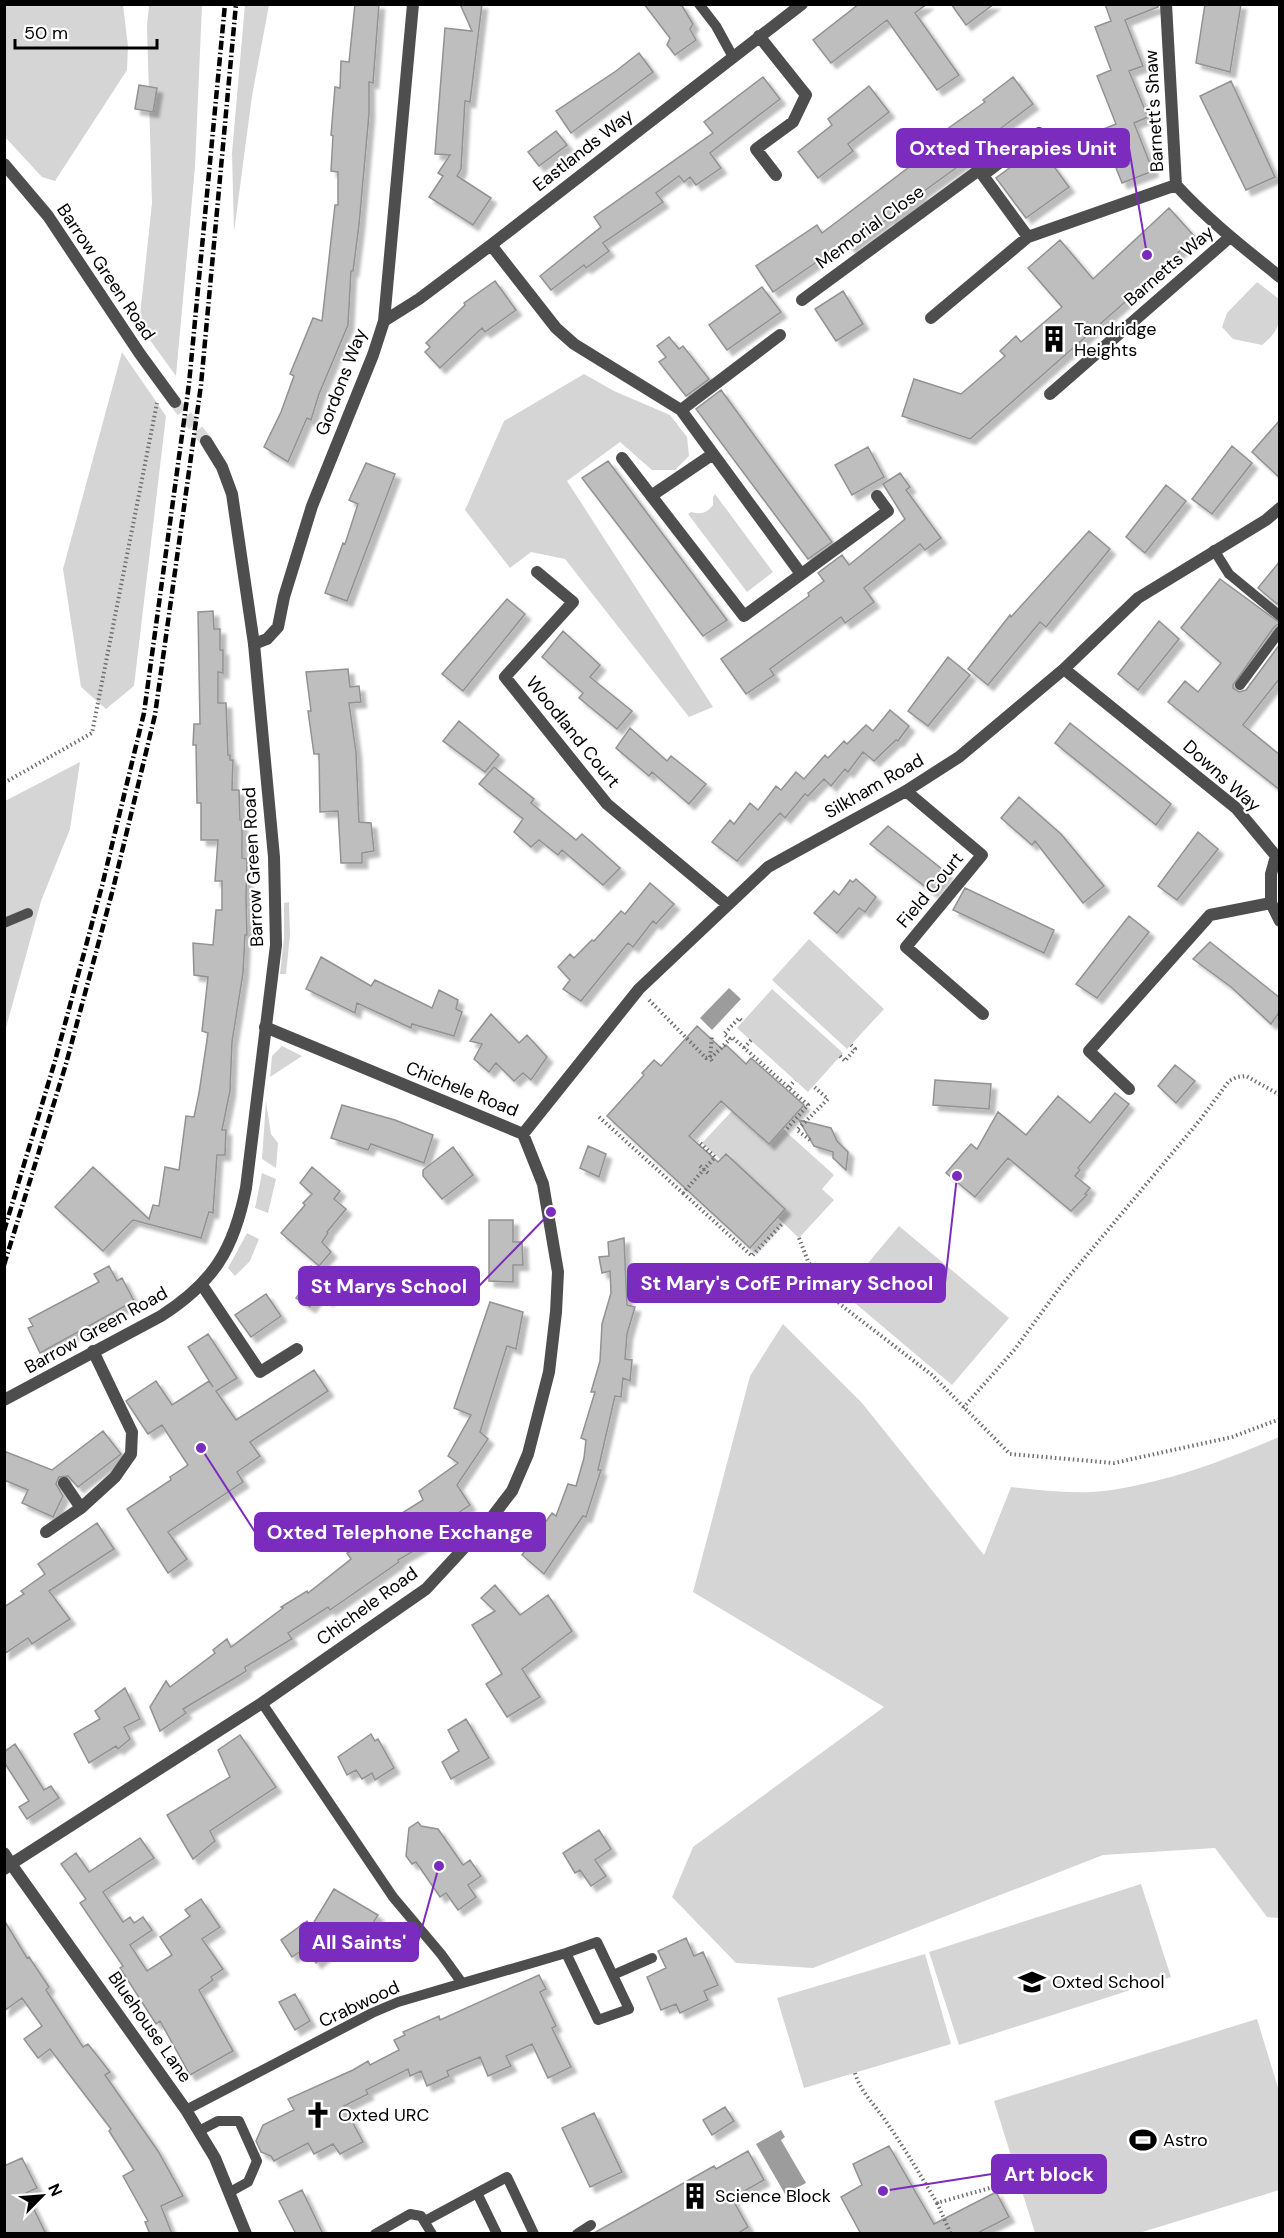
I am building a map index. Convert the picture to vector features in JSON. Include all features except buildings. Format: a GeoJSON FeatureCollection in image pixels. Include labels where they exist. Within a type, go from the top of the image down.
{"type":"FeatureCollection","features":[{"type":"Feature","properties":{"kind":"street","name":"Gordons Way"},"geometry":{"type":"LineString","coordinates":[[254,644],[267,639],[278,627],[284,597],[312,506],[373,355],[384,321],[412,4]]}},
{"type":"Feature","properties":{"kind":"street","name":"Eastlands Way"},"geometry":{"type":"LineString","coordinates":[[384,321],[419,299],[492,245],[802,4]]}},
{"type":"Feature","properties":{"kind":"street","name":"Barnett's Shaw"},"geometry":{"type":"LineString","coordinates":[[1166,4],[1176,185],[1191,202],[1230,237],[1280,277]]}},
{"type":"Feature","properties":{"kind":"street"},"geometry":{"type":"LineString","coordinates":[[759,36],[806,95],[793,122],[756,149],[776,176]]}},
{"type":"Feature","properties":{"kind":"street"},"geometry":{"type":"LineString","coordinates":[[1028,237],[983,175],[1039,133]]}},
{"type":"Feature","properties":{"kind":"street","name":"Barrow Green Road"},"geometry":{"type":"LineString","coordinates":[[4,164],[48,216],[140,354],[175,402]]}},
{"type":"Feature","properties":{"kind":"street","name":"Memorial Close"},"geometry":{"type":"LineString","coordinates":[[802,300],[979,170],[983,175]]}},
{"type":"Feature","properties":{"kind":"street"},"geometry":{"type":"LineString","coordinates":[[931,318],[1028,237],[1176,185]]}},
{"type":"Feature","properties":{"kind":"street","name":"Barnetts Way"},"geometry":{"type":"LineString","coordinates":[[1050,394],[1230,237]]}},
{"type":"Feature","properties":{"kind":"street"},"geometry":{"type":"LineString","coordinates":[[492,245],[556,328],[574,344],[681,410],[801,574]]}},
{"type":"Feature","properties":{"kind":"street"},"geometry":{"type":"LineString","coordinates":[[681,410],[780,335]]}},
{"type":"Feature","properties":{"kind":"street","name":"Barrow Green Road"},"geometry":{"type":"LineString","coordinates":[[4,1400],[183,1302],[202,1286],[221,1260],[240,1220],[249,1171],[276,945],[274,857],[254,644],[232,494],[222,467],[206,441]]}},
{"type":"Feature","properties":{"kind":"street"},"geometry":{"type":"LineString","coordinates":[[651,496],[713,454]]}},
{"type":"Feature","properties":{"kind":"street"},"geometry":{"type":"LineString","coordinates":[[622,458],[744,616],[888,511],[877,496]]}},
{"type":"Feature","properties":{"kind":"street","name":"Silkham Road"},"geometry":{"type":"LineString","coordinates":[[523,1134],[639,989],[768,867],[906,791],[959,757],[1064,669],[1138,598],[1266,520],[1280,508]]}},
{"type":"Feature","properties":{"kind":"street","name":"Woodland Court"},"geometry":{"type":"LineString","coordinates":[[537,572],[573,602],[505,677],[607,804],[728,904]]}},
{"type":"Feature","properties":{"kind":"street","name":"Downs Way"},"geometry":{"type":"LineString","coordinates":[[1064,669],[1236,808],[1278,855],[1271,874],[1271,903]]}},
{"type":"Feature","properties":{"kind":"street","name":"Field Court"},"geometry":{"type":"LineString","coordinates":[[906,791],[982,855],[906,947],[983,1014]]}},
{"type":"Feature","properties":{"kind":"street"},"geometry":{"type":"LineString","coordinates":[[1129,1089],[1089,1051],[1210,915],[1271,903],[1280,921]]}},
{"type":"Feature","properties":{"kind":"street","name":"Chichele Road"},"geometry":{"type":"LineString","coordinates":[[7,1862],[262,1703],[426,1589],[489,1521],[512,1491],[528,1454],[549,1372],[558,1272],[543,1184],[523,1134],[265,1027]]}},
{"type":"Feature","properties":{"kind":"street"},"geometry":{"type":"LineString","coordinates":[[202,1286],[260,1372],[297,1349]]}},
{"type":"Feature","properties":{"kind":"street"},"geometry":{"type":"LineString","coordinates":[[46,1532],[81,1508],[115,1477],[131,1454],[132,1432],[93,1352]]}},
{"type":"Feature","properties":{"kind":"street"},"geometry":{"type":"LineString","coordinates":[[64,1483],[81,1508]]}},
{"type":"Feature","properties":{"kind":"street","name":"Bluehouse Lane"},"geometry":{"type":"LineString","coordinates":[[7,1862],[48,1913],[186,2110],[216,2158],[246,2234]]}},
{"type":"Feature","properties":{"kind":"lane"},"geometry":{"type":"LineString","coordinates":[[699,4],[716,26],[733,57]]}},
{"type":"Feature","properties":{"kind":"lane"},"geometry":{"type":"LineString","coordinates":[[1214,550],[1229,574],[1280,616]]}},
{"type":"Feature","properties":{"kind":"lane"},"geometry":{"type":"LineString","coordinates":[[1240,685],[1280,631]]}},
{"type":"Feature","properties":{"kind":"lane"},"geometry":{"type":"LineString","coordinates":[[4,923],[28,913]]}},
{"type":"Feature","properties":{"kind":"lane"},"geometry":{"type":"LineString","coordinates":[[262,1703],[393,1897],[462,1983]]}},
{"type":"Feature","properties":{"kind":"lane","name":"Crabwood"},"geometry":{"type":"LineString","coordinates":[[186,2110],[372,2013],[399,2002],[562,1955],[597,1942],[614,1975]]}},
{"type":"Feature","properties":{"kind":"lane"},"geometry":{"type":"LineString","coordinates":[[562,1955],[598,2020],[629,2009],[614,1975],[652,1958]]}},
{"type":"Feature","properties":{"kind":"lane"},"geometry":{"type":"LineString","coordinates":[[199,2131],[218,2121],[239,2121],[257,2161],[248,2182],[230,2192]]}},
{"type":"Feature","properties":{"kind":"lane"},"geometry":{"type":"LineString","coordinates":[[425,2221],[507,2177],[534,2234]]}},
{"type":"Feature","properties":{"kind":"lane"},"geometry":{"type":"LineString","coordinates":[[477,2193],[497,2234]]}},
{"type":"Feature","properties":{"kind":"lane"},"geometry":{"type":"LineString","coordinates":[[375,2234],[410,2214],[421,2216],[432,2234]]}},
{"type":"Feature","properties":{"kind":"lane"},"geometry":{"type":"LineString","coordinates":[[577,2234],[591,2225]]}},
{"type":"Feature","properties":{"kind":"path"},"geometry":{"type":"LineString","coordinates":[[4,783],[93,733],[161,382]]}},
{"type":"Feature","properties":{"kind":"path"},"geometry":{"type":"LineString","coordinates":[[639,989],[706,1058],[711,1060]]}},
{"type":"Feature","properties":{"kind":"path"},"geometry":{"type":"LineString","coordinates":[[742,1022],[739,1018],[724,1034],[730,1039],[732,1037],[808,1105],[785,1131]]}},
{"type":"Feature","properties":{"kind":"path"},"geometry":{"type":"LineString","coordinates":[[711,1060],[712,1035]]}},
{"type":"Feature","properties":{"kind":"path"},"geometry":{"type":"LineString","coordinates":[[711,1060],[730,1039]]}},
{"type":"Feature","properties":{"kind":"path"},"geometry":{"type":"LineString","coordinates":[[744,1048],[751,1040]]}},
{"type":"Feature","properties":{"kind":"path"},"geometry":{"type":"LineString","coordinates":[[840,1056],[845,1061],[855,1049],[851,1046]]}},
{"type":"Feature","properties":{"kind":"path"},"geometry":{"type":"LineString","coordinates":[[963,1408],[1015,1349],[1061,1286],[1200,1120],[1229,1080],[1246,1076],[1280,1095]]}},
{"type":"Feature","properties":{"kind":"path"},"geometry":{"type":"LineString","coordinates":[[789,1087],[795,1080]]}},
{"type":"Feature","properties":{"kind":"path"},"geometry":{"type":"LineString","coordinates":[[810,1140],[798,1130],[828,1099],[813,1086]]}},
{"type":"Feature","properties":{"kind":"path"},"geometry":{"type":"LineString","coordinates":[[599,1117],[683,1193],[713,1216],[745,1246],[752,1256],[783,1223]]}},
{"type":"Feature","properties":{"kind":"path"},"geometry":{"type":"LineString","coordinates":[[683,1193],[706,1171],[716,1157],[698,1141]]}},
{"type":"Feature","properties":{"kind":"path"},"geometry":{"type":"LineString","coordinates":[[700,1166],[706,1171]]}},
{"type":"Feature","properties":{"kind":"path"},"geometry":{"type":"LineString","coordinates":[[799,1238],[818,1280],[841,1305],[932,1375],[1010,1454],[1114,1463],[1232,1437],[1280,1419]]}},
{"type":"Feature","properties":{"kind":"path"},"geometry":{"type":"LineString","coordinates":[[855,2073],[860,2088],[907,2152],[937,2203],[951,2234]]}},
{"type":"Feature","properties":{"kind":"path"},"geometry":{"type":"LineString","coordinates":[[937,2203],[1018,2180]]}},
{"type":"Feature","properties":{"kind":"shaded area"},"geometry":{"type":"Polygon","coordinates":[[[5,4],[123,5],[128,46],[127,70],[55,181],[42,177],[5,137],[5,4]]]}},
{"type":"Feature","properties":{"kind":"shaded area"},"geometry":{"type":"Polygon","coordinates":[[[245,4],[269,5],[252,96],[234,232],[232,153],[245,4]]]}},
{"type":"Feature","properties":{"kind":"shaded area"},"geometry":{"type":"Polygon","coordinates":[[[149,5],[202,5],[195,167],[176,376],[139,325],[152,203],[147,26],[149,5]]]}},
{"type":"Feature","properties":{"kind":"shaded area"},"geometry":{"type":"Polygon","coordinates":[[[1257,282],[1279,299],[1278,325],[1262,345],[1233,339],[1222,327],[1227,313],[1257,282]]]}},
{"type":"Feature","properties":{"kind":"shaded area"},"geometry":{"type":"Polygon","coordinates":[[[122,352],[166,416],[134,686],[106,709],[81,687],[63,569],[122,352]]]}},
{"type":"Feature","properties":{"kind":"shaded area"},"geometry":{"type":"Polygon","coordinates":[[[584,374],[614,391],[670,415],[687,437],[689,456],[675,470],[652,470],[620,442],[567,481],[713,707],[689,717],[565,559],[531,552],[510,568],[465,510],[504,421],[584,374]]]}},
{"type":"Feature","properties":{"kind":"shaded area"},"geometry":{"type":"Polygon","coordinates":[[[715,494],[773,572],[747,592],[688,514],[691,512],[704,513],[713,505],[715,494]]]}},
{"type":"Feature","properties":{"kind":"shaded area"},"geometry":{"type":"Polygon","coordinates":[[[80,762],[70,829],[41,901],[5,1031],[5,801],[80,762]]]}},
{"type":"Feature","properties":{"kind":"shaded area"},"geometry":{"type":"Polygon","coordinates":[[[289,902],[290,935],[286,974],[280,974],[284,938],[284,903],[289,902]]]}},
{"type":"Feature","properties":{"kind":"shaded area"},"geometry":{"type":"Polygon","coordinates":[[[809,939],[884,1009],[847,1049],[772,980],[809,939]]]}},
{"type":"Feature","properties":{"kind":"shaded area"},"geometry":{"type":"Polygon","coordinates":[[[729,988],[741,999],[712,1030],[700,1018],[729,988]]]}},
{"type":"Feature","properties":{"kind":"shaded area"},"geometry":{"type":"Polygon","coordinates":[[[772,989],[843,1053],[808,1092],[737,1028],[772,989]]]}},
{"type":"Feature","properties":{"kind":"shaded area"},"geometry":{"type":"Polygon","coordinates":[[[282,1046],[302,1056],[270,1077],[272,1056],[282,1046]]]}},
{"type":"Feature","properties":{"kind":"shaded area"},"geometry":{"type":"Polygon","coordinates":[[[266,1101],[271,1134],[278,1143],[276,1168],[262,1159],[266,1101]]]}},
{"type":"Feature","properties":{"kind":"shaded area"},"geometry":{"type":"Polygon","coordinates":[[[732,1111],[768,1144],[783,1129],[834,1175],[822,1189],[834,1200],[799,1238],[777,1217],[785,1208],[726,1154],[720,1159],[702,1143],[732,1111]]]}},
{"type":"Feature","properties":{"kind":"shaded area"},"geometry":{"type":"Polygon","coordinates":[[[262,1173],[276,1179],[268,1213],[255,1208],[262,1173]]]}},
{"type":"Feature","properties":{"kind":"shaded area"},"geometry":{"type":"Polygon","coordinates":[[[899,1226],[1009,1318],[952,1385],[843,1293],[899,1226]]]}},
{"type":"Feature","properties":{"kind":"shaded area"},"geometry":{"type":"Polygon","coordinates":[[[247,1233],[259,1239],[250,1261],[235,1276],[228,1268],[247,1233]]]}},
{"type":"Feature","properties":{"kind":"shaded area"},"geometry":{"type":"Polygon","coordinates":[[[783,1324],[862,1403],[984,1555],[1011,1487],[1074,1492],[1134,1486],[1197,1469],[1279,1437],[1279,1918],[1267,1917],[1215,1848],[1103,1855],[813,1968],[736,1963],[672,1897],[693,1847],[884,1707],[693,1592],[750,1376],[783,1324]]]}},
{"type":"Feature","properties":{"kind":"shaded area"},"geometry":{"type":"Polygon","coordinates":[[[1141,1884],[1171,1977],[959,2045],[929,1952],[1141,1884]]]}},
{"type":"Feature","properties":{"kind":"shaded area"},"geometry":{"type":"Polygon","coordinates":[[[925,1954],[951,2044],[804,2088],[777,1998],[925,1954]]]}},
{"type":"Feature","properties":{"kind":"shaded area","name":"Astro"},"geometry":{"type":"Polygon","coordinates":[[[1257,2019],[1279,2091],[1279,2190],[1139,2233],[1035,2233],[994,2101],[1257,2019]]]}},
{"type":"Feature","properties":{"kind":"shaded area"},"geometry":{"type":"Polygon","coordinates":[[[781,2130],[785,2137],[781,2140],[806,2183],[785,2194],[756,2144],[781,2130]]]}},
{"type":"Feature","properties":{"kind":"tunnel"},"geometry":{"type":"LineString","coordinates":[[175,402],[206,441]]}},
{"type":"Feature","properties":{"kind":"railway"},"geometry":{"type":"LineString","coordinates":[[4,1231],[55,1061],[102,886],[144,713],[189,384],[225,4]]}},
{"type":"Feature","properties":{"kind":"railway"},"geometry":{"type":"LineString","coordinates":[[4,1265],[66,1064],[113,889],[155,715],[201,385],[236,4]]}},
{"type":"Feature","properties":{"kind":"place","name":"Oxted Therapies Unit"},"geometry":{"type":"Point","coordinates":[1147,255]}},
{"type":"Feature","properties":{"kind":"place","name":"Tandridge Heights"},"geometry":{"type":"Point","coordinates":[1054,339]}},
{"type":"Feature","properties":{"kind":"place","name":"St Mary's CofE Primary School"},"geometry":{"type":"Point","coordinates":[957,1176]}},
{"type":"Feature","properties":{"kind":"place","name":"St Marys School"},"geometry":{"type":"Point","coordinates":[551,1212]}},
{"type":"Feature","properties":{"kind":"place","name":"Oxted Telephone Exchange"},"geometry":{"type":"Point","coordinates":[201,1448]}},
{"type":"Feature","properties":{"kind":"place","name":"All Saints'"},"geometry":{"type":"Point","coordinates":[439,1866]}},
{"type":"Feature","properties":{"kind":"place","name":"Oxted School"},"geometry":{"type":"Point","coordinates":[1032,1982]}},
{"type":"Feature","properties":{"kind":"place","name":"Oxted URC"},"geometry":{"type":"Point","coordinates":[318,2115]}},
{"type":"Feature","properties":{"kind":"place","name":"Astro"},"geometry":{"type":"Point","coordinates":[1143,2140]}},
{"type":"Feature","properties":{"kind":"place","name":"Art block"},"geometry":{"type":"Point","coordinates":[883,2191]}},
{"type":"Feature","properties":{"kind":"place","name":"Science Block"},"geometry":{"type":"Point","coordinates":[695,2196]}}]}
